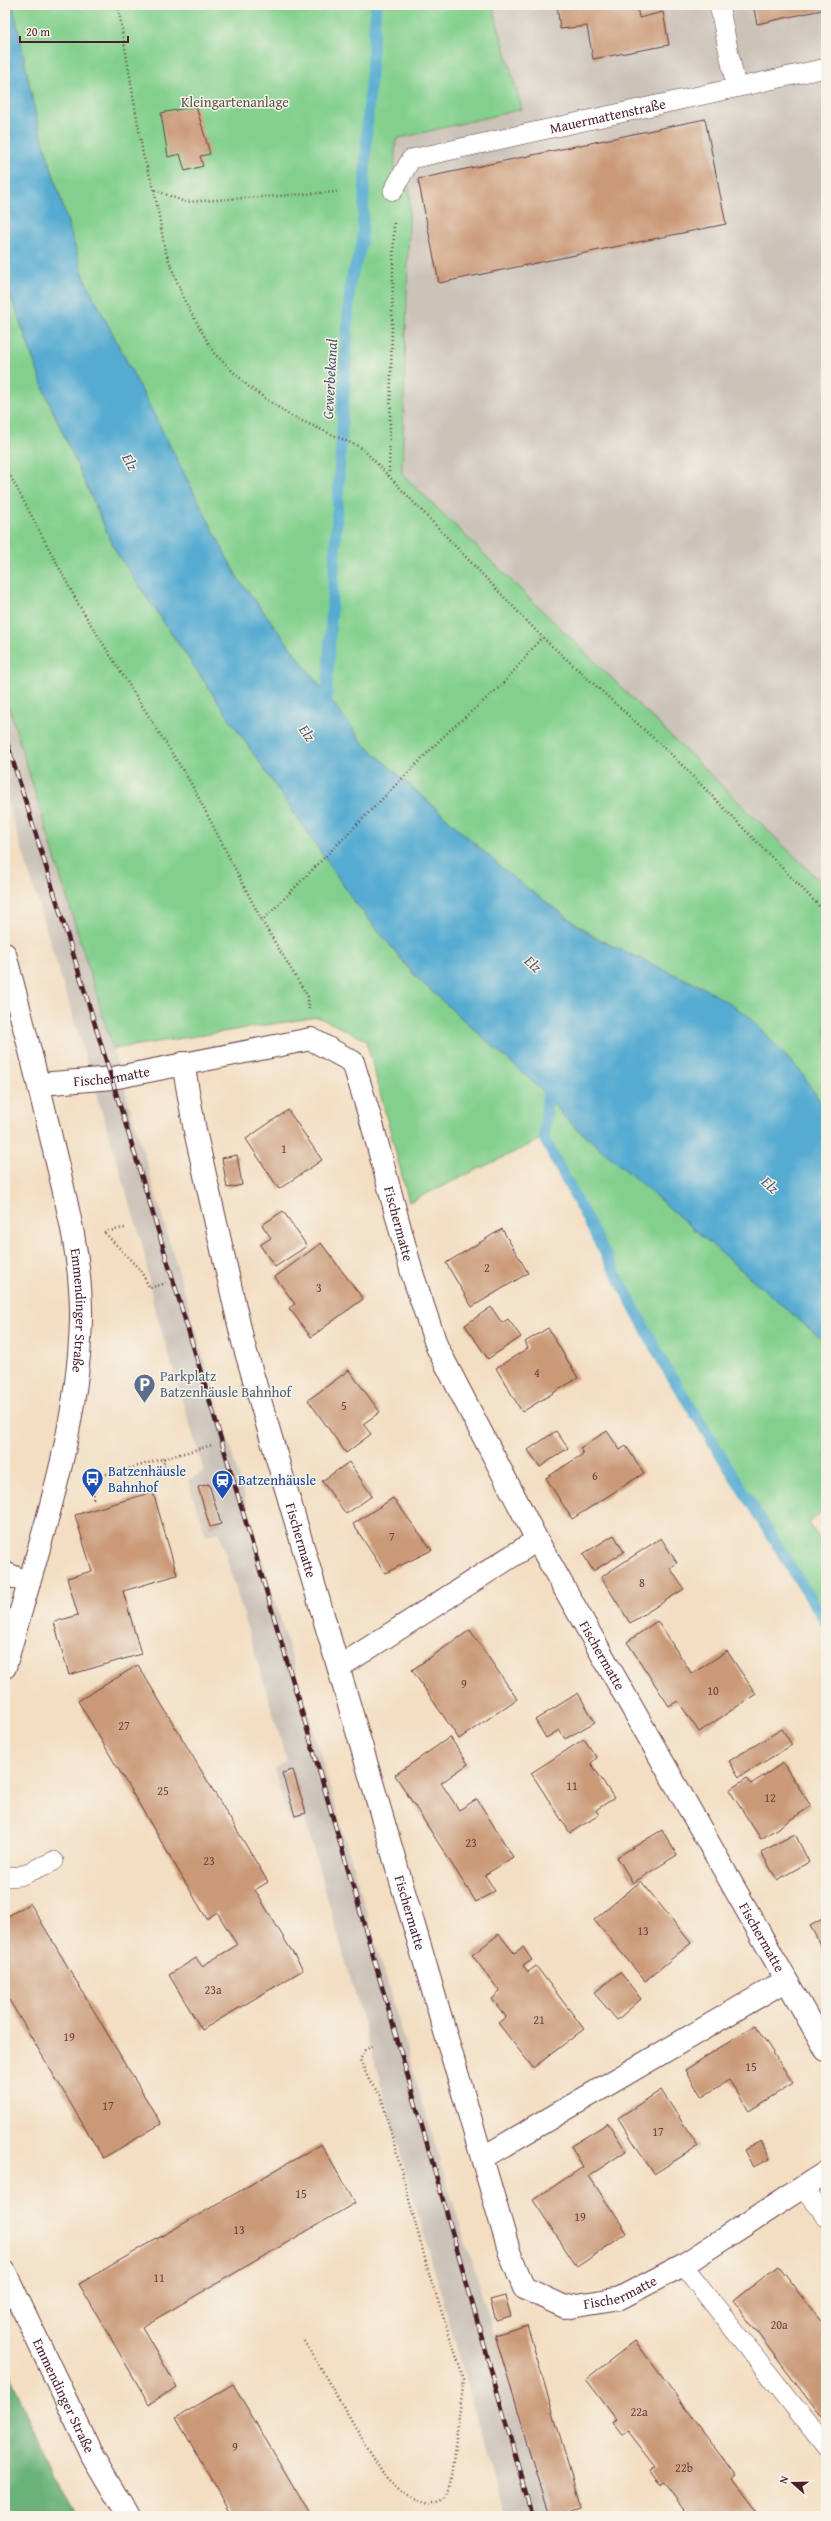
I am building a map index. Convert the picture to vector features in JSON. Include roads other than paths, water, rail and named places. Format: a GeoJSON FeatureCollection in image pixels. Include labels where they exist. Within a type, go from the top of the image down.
{"type":"FeatureCollection","features":[{"type":"Feature","properties":{"kind":"street","name":"Emmendinger Straße"},"geometry":{"type":"LineString","coordinates":[[5,954],[40,1084],[76,1251],[80,1320],[78,1372],[60,1469],[5,1667]]}},
{"type":"Feature","properties":{"kind":"street","name":"Fischermatte"},"geometry":{"type":"LineString","coordinates":[[40,1084],[113,1078],[311,1039],[353,1062],[372,1124],[412,1273],[437,1347],[537,1540],[826,2050]]}},
{"type":"Feature","properties":{"kind":"street","name":"Fischermatte"},"geometry":{"type":"LineString","coordinates":[[183,1063],[195,1131],[243,1342],[510,2254],[524,2288],[565,2307],[620,2298],[683,2265],[826,2172]]}},
{"type":"Feature","properties":{"kind":"street"},"geometry":{"type":"LineString","coordinates":[[339,1667],[537,1540]]}},
{"type":"Feature","properties":{"kind":"street"},"geometry":{"type":"LineString","coordinates":[[5,1573],[28,1583]]}},
{"type":"Feature","properties":{"kind":"street","name":"Fischermatte"},"geometry":{"type":"LineString","coordinates":[[482,2158],[785,1980]]}},
{"type":"Feature","properties":{"kind":"street","name":"Emmendinger Straße"},"geometry":{"type":"LineString","coordinates":[[5,2272],[93,2457],[128,2516]]}},
{"type":"Feature","properties":{"kind":"lane"},"geometry":{"type":"LineString","coordinates":[[719,5],[736,87]]}},
{"type":"Feature","properties":{"kind":"lane","name":"Mauermattenstraße"},"geometry":{"type":"LineString","coordinates":[[396,185],[411,158],[826,68]]}},
{"type":"Feature","properties":{"kind":"lane"},"geometry":{"type":"LineString","coordinates":[[5,1877],[20,1876],[54,1861]]}},
{"type":"Feature","properties":{"kind":"lane"},"geometry":{"type":"LineString","coordinates":[[803,2187],[826,2216]]}},
{"type":"Feature","properties":{"kind":"lane"},"geometry":{"type":"LineString","coordinates":[[683,2265],[826,2447]]}},
{"type":"Feature","properties":{"kind":"water","name":"Elz"},"geometry":{"type":"Polygon","coordinates":[[[5,5],[13,5],[36,117],[85,280],[237,577],[364,744],[512,877],[595,938],[706,989],[747,1015],[800,1071],[826,1110],[826,1343],[566,1119],[546,1094],[416,977],[354,901],[116,552],[46,395],[5,279],[5,5]]]}},
{"type":"Feature","properties":{"kind":"waterway","name":"Gewerbekanal"},"geometry":{"type":"LineString","coordinates":[[326,710],[350,283],[362,243],[367,129],[376,5]]}},
{"type":"Feature","properties":{"kind":"waterway"},"geometry":{"type":"LineString","coordinates":[[549,1080],[544,1138],[665,1366],[826,1623]]}},
{"type":"Feature","properties":{"kind":"railway"},"geometry":{"type":"LineString","coordinates":[[5,736],[210,1401],[406,2069],[532,2516]]}},
{"type":"Feature","properties":{"kind":"place","name":"Parkplatz Batzenhäusle Bahnhof"},"geometry":{"type":"Point","coordinates":[144,1404]}},
{"type":"Feature","properties":{"kind":"place","name":"Batzenhäusle Bahnhof"},"geometry":{"type":"Point","coordinates":[93,1498]}},
{"type":"Feature","properties":{"kind":"place","name":"Batzenhäusle"},"geometry":{"type":"Point","coordinates":[223,1500]}},
{"type":"Feature","properties":{"kind":"park label","name":"Kleingartenanlage"},"geometry":{"type":"Point","coordinates":[235,102]}}]}
